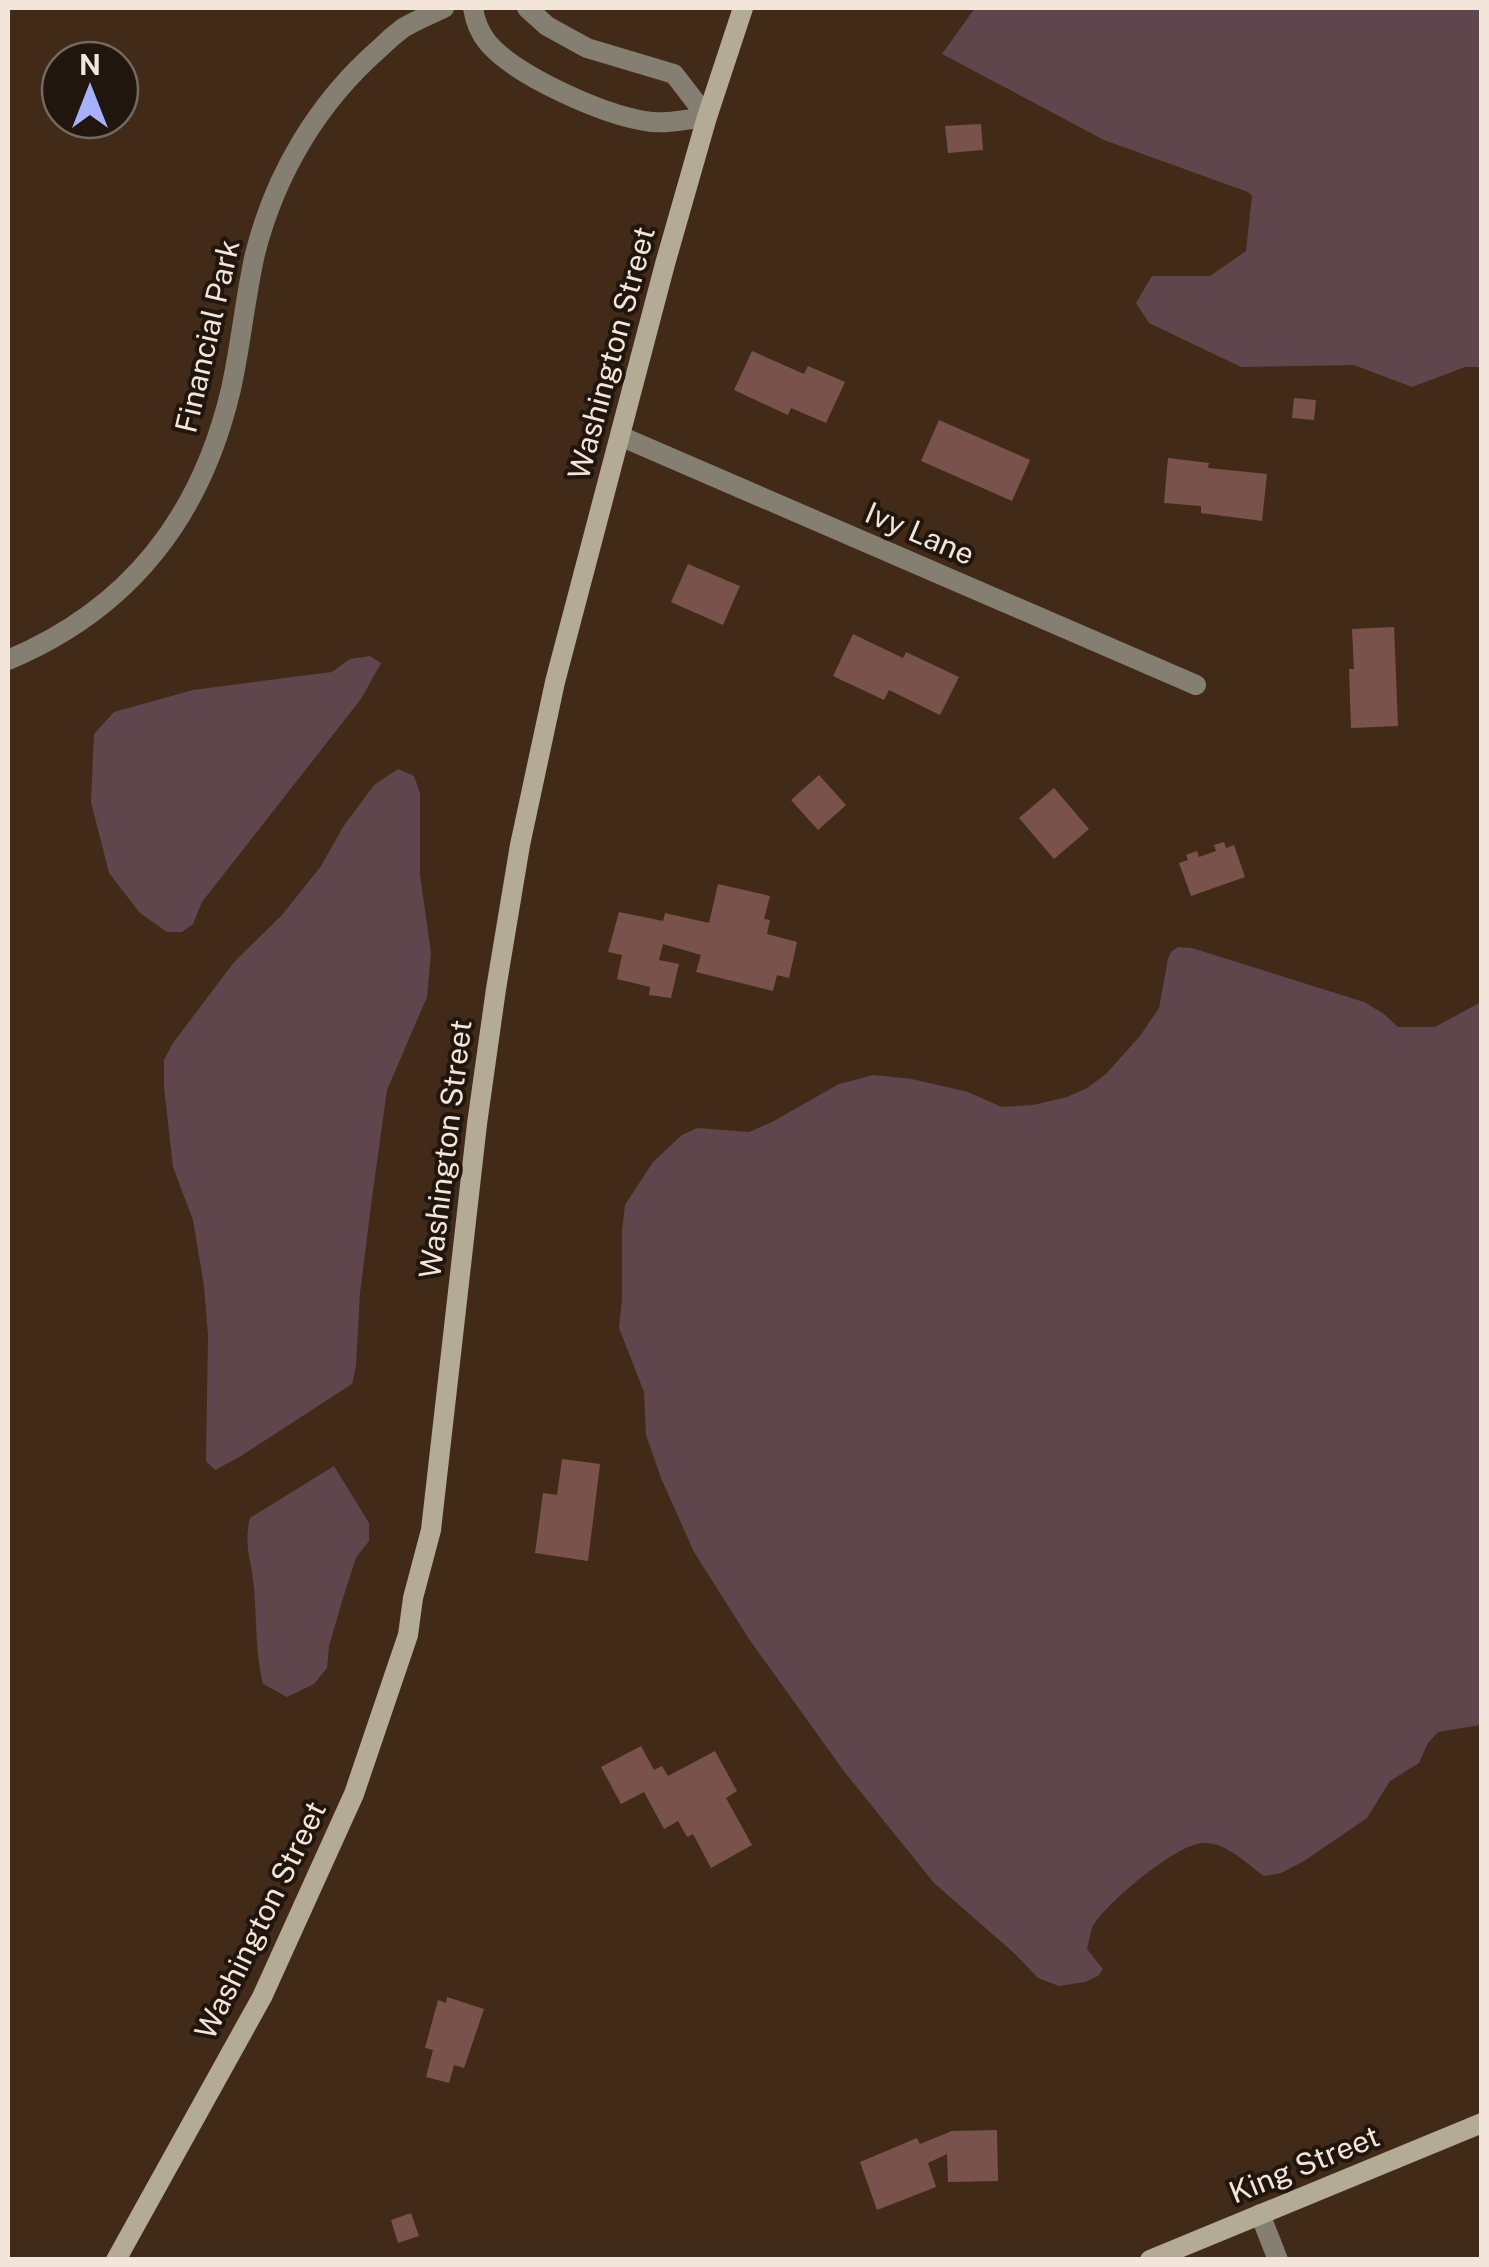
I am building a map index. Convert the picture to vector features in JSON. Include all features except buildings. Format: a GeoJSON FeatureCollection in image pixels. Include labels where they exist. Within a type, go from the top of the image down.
{"type":"FeatureCollection","features":[{"type":"Feature","properties":{"kind":"main road","name":"Washington Street"},"geometry":{"type":"LineString","coordinates":[[116,2260],[262,1997],[354,1794],[408,1634],[413,1598],[432,1530],[477,1124],[520,845],[555,682],[665,264],[743,8]]}},
{"type":"Feature","properties":{"kind":"main road","name":"King Street"},"geometry":{"type":"LineString","coordinates":[[1150,2260],[1482,2123]]}},
{"type":"Feature","properties":{"kind":"street","name":"Financial Park"},"geometry":{"type":"LineString","coordinates":[[8,660],[52,640],[83,620],[146,563],[170,532],[190,502],[219,431],[239,350],[256,254],[285,170],[335,92],[368,58],[402,29],[444,8]]}},
{"type":"Feature","properties":{"kind":"street"},"geometry":{"type":"LineString","coordinates":[[473,8],[479,31],[489,45],[528,74],[560,90],[648,122],[707,117]]}},
{"type":"Feature","properties":{"kind":"street"},"geometry":{"type":"LineString","coordinates":[[527,8],[547,26],[587,48],[674,74],[707,117]]}},
{"type":"Feature","properties":{"kind":"street","name":"Ivy Lane"},"geometry":{"type":"LineString","coordinates":[[620,436],[1196,685]]}},
{"type":"Feature","properties":{"kind":"street"},"geometry":{"type":"LineString","coordinates":[[1260,2214],[1278,2260]]}},
{"type":"Feature","properties":{"kind":"shaded area"},"geometry":{"type":"Polygon","coordinates":[[[975,8],[1481,8],[1481,367],[1465,367],[1412,387],[1354,365],[1241,367],[1149,323],[1136,303],[1152,276],[1210,276],[1246,251],[1252,196],[1104,140],[942,54],[975,8]]]}},
{"type":"Feature","properties":{"kind":"shaded area"},"geometry":{"type":"Polygon","coordinates":[[[370,656],[381,663],[361,699],[202,902],[193,924],[182,932],[167,932],[140,913],[109,873],[91,802],[94,734],[114,712],[193,690],[332,672],[350,659],[370,656]]]}},
{"type":"Feature","properties":{"kind":"shaded area"},"geometry":{"type":"Polygon","coordinates":[[[398,769],[414,776],[420,793],[420,875],[431,953],[427,997],[387,1090],[352,1384],[215,1470],[206,1461],[208,1335],[204,1286],[193,1220],[173,1167],[164,1060],[235,961],[282,915],[321,866],[374,785],[398,769]]]}},
{"type":"Feature","properties":{"kind":"shaded area"},"geometry":{"type":"Polygon","coordinates":[[[1178,947],[1192,948],[1364,1002],[1398,1027],[1435,1027],[1481,1002],[1481,1725],[1438,1732],[1419,1763],[1390,1781],[1367,1818],[1281,1873],[1264,1876],[1235,1854],[1211,1843],[1176,1853],[1126,1890],[1093,1926],[1087,1949],[1103,1969],[1098,1976],[1059,1986],[1038,1978],[934,1883],[843,1770],[749,1639],[694,1552],[646,1435],[644,1392],[619,1328],[622,1231],[625,1205],[653,1162],[682,1135],[697,1128],[749,1132],[839,1084],[873,1075],[912,1079],[968,1092],[1002,1107],[1033,1105],[1087,1088],[1106,1074],[1159,1008],[1168,959],[1178,947]]]}},
{"type":"Feature","properties":{"kind":"shaded area"},"geometry":{"type":"Polygon","coordinates":[[[334,1466],[369,1523],[369,1541],[356,1558],[329,1646],[327,1668],[314,1684],[287,1697],[263,1684],[260,1672],[248,1545],[250,1518],[334,1466]]]}}]}
